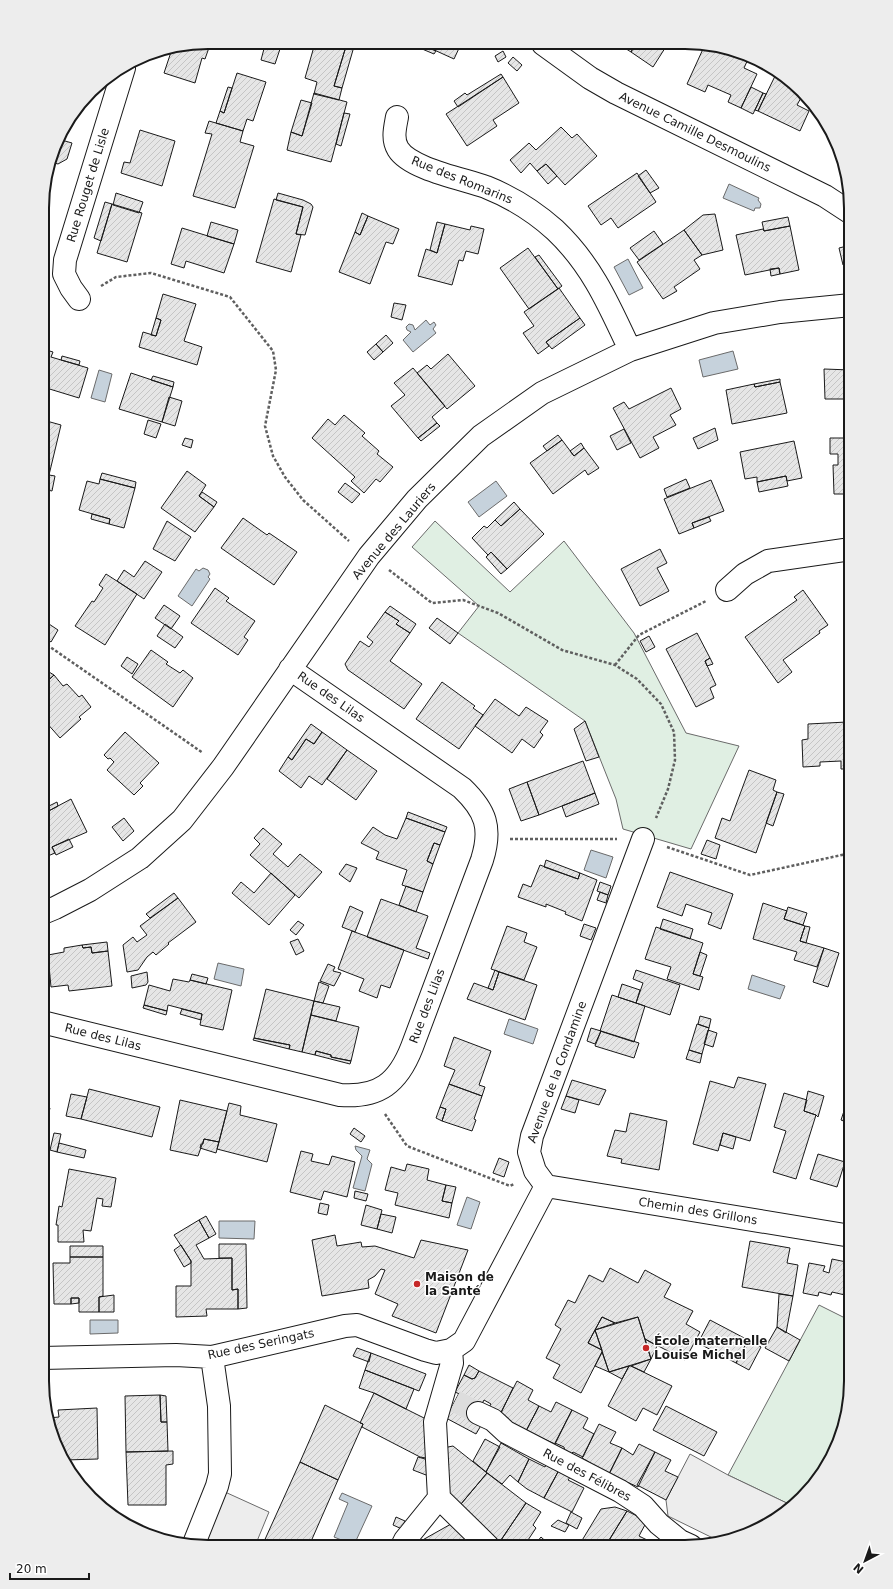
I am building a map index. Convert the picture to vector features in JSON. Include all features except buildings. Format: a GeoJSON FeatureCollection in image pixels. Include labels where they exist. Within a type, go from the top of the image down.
{"type":"FeatureCollection","features":[{"type":"Feature","properties":{"kind":"street","name":"Avenue Camille Desmoulins"},"geometry":{"type":"LineString","coordinates":[[549,49],[578,71],[616,93],[825,196],[844,208]]}},
{"type":"Feature","properties":{"kind":"street","name":"Rue Rouget de Lisle"},"geometry":{"type":"LineString","coordinates":[[79,299],[71,288],[64,274],[65,260],[122,74]]}},
{"type":"Feature","properties":{"kind":"street","name":"Rue des Romarins"},"geometry":{"type":"LineString","coordinates":[[397,117],[394,139],[398,150],[410,160],[424,167],[486,187],[534,212],[555,230],[575,251],[592,274],[610,306],[630,350]]}},
{"type":"Feature","properties":{"kind":"street","name":"Avenue des Lauriers"},"geometry":{"type":"LineString","coordinates":[[49,910],[90,890],[140,858],[182,820],[223,767],[369,556],[417,499],[481,436],[542,394],[630,350],[714,323],[780,312],[844,306]]}},
{"type":"Feature","properties":{"kind":"street"},"geometry":{"type":"LineString","coordinates":[[727,590],[745,574],[768,561],[844,550]]}},
{"type":"Feature","properties":{"kind":"street","name":"Rue des Lilas"},"geometry":{"type":"LineString","coordinates":[[49,1024],[340,1095],[354,1096],[370,1093],[385,1086],[397,1076],[406,1062],[482,860],[488,839],[482,814],[475,800],[462,788],[290,669]]}},
{"type":"Feature","properties":{"kind":"street","name":"Avenue de la Condamine"},"geometry":{"type":"LineString","coordinates":[[540,1178],[529,1152],[532,1136],[643,839]]}},
{"type":"Feature","properties":{"kind":"street"},"geometry":{"type":"LineString","coordinates":[[405,1540],[439,1498],[435,1422],[449,1398],[452,1363],[451,1350],[464,1340],[540,1178]]}},
{"type":"Feature","properties":{"kind":"street","name":"Chemin des Grillons"},"geometry":{"type":"LineString","coordinates":[[540,1178],[844,1235]]}},
{"type":"Feature","properties":{"kind":"street","name":"Rue des Seringats"},"geometry":{"type":"LineString","coordinates":[[49,1358],[176,1355],[212,1357],[345,1326],[357,1325],[424,1350],[436,1353],[451,1350]]}},
{"type":"Feature","properties":{"kind":"street"},"geometry":{"type":"LineString","coordinates":[[195,1540],[217,1486],[220,1474],[219,1406],[212,1357]]}},
{"type":"Feature","properties":{"kind":"street","name":"Rue des Félibres"},"geometry":{"type":"LineString","coordinates":[[478,1413],[493,1420],[506,1432],[620,1491],[643,1506],[660,1524],[679,1540]]}},
{"type":"Feature","properties":{"kind":"street"},"geometry":{"type":"LineString","coordinates":[[439,1498],[482,1540]]}},
{"type":"Feature","properties":{"kind":"path"},"geometry":{"type":"LineString","coordinates":[[615,665],[639,635],[727,590]]}},
{"type":"Feature","properties":{"kind":"path"},"geometry":{"type":"LineString","coordinates":[[49,646],[223,767]]}},
{"type":"Feature","properties":{"kind":"path"},"geometry":{"type":"LineString","coordinates":[[488,839],[643,839],[750,875],[844,855]]}},
{"type":"Feature","properties":{"kind":"path"},"geometry":{"type":"LineString","coordinates":[[370,1093],[407,1146],[510,1186],[540,1178]]}},
{"type":"Feature","properties":{"kind":"green space"},"geometry":{"type":"Polygon","coordinates":[[[435,521],[510,592],[564,541],[634,633],[686,733],[739,746],[691,849],[623,829],[616,799],[585,721],[458,633],[479,606],[412,547],[435,521]]]}},
{"type":"Feature","properties":{"kind":"green space"},"geometry":{"type":"Polygon","coordinates":[[[819,1305],[844,1318],[844,1391],[839,1422],[828,1451],[811,1478],[787,1503],[728,1475],[819,1305]]]}},
{"type":"Feature","properties":{"kind":"shaded area"},"geometry":{"type":"Polygon","coordinates":[[[729,184],[759,198],[758,200],[761,204],[760,208],[755,208],[754,211],[723,198],[729,184]]]}},
{"type":"Feature","properties":{"kind":"shaded area"},"geometry":{"type":"Polygon","coordinates":[[[628,259],[643,288],[629,295],[614,267],[628,259]]]}},
{"type":"Feature","properties":{"kind":"shaded area"},"geometry":{"type":"Polygon","coordinates":[[[426,320],[430,325],[434,322],[436,325],[433,329],[436,333],[413,352],[403,340],[411,332],[407,330],[406,327],[409,324],[413,325],[415,330],[426,320]]]}},
{"type":"Feature","properties":{"kind":"shaded area"},"geometry":{"type":"Polygon","coordinates":[[[733,351],[738,369],[703,377],[699,360],[733,351]]]}},
{"type":"Feature","properties":{"kind":"shaded area"},"geometry":{"type":"Polygon","coordinates":[[[99,370],[112,374],[105,402],[91,398],[99,370]]]}},
{"type":"Feature","properties":{"kind":"shaded area"},"geometry":{"type":"Polygon","coordinates":[[[496,481],[507,496],[479,517],[468,502],[496,481]]]}},
{"type":"Feature","properties":{"kind":"shaded area"},"geometry":{"type":"Polygon","coordinates":[[[203,568],[208,570],[210,574],[208,577],[210,579],[192,606],[178,596],[196,569],[199,571],[203,568]]]}},
{"type":"Feature","properties":{"kind":"shaded area"},"geometry":{"type":"Polygon","coordinates":[[[591,850],[613,857],[606,878],[584,870],[591,850]]]}},
{"type":"Feature","properties":{"kind":"shaded area"},"geometry":{"type":"Polygon","coordinates":[[[218,963],[244,969],[241,986],[214,979],[218,963]]]}},
{"type":"Feature","properties":{"kind":"shaded area"},"geometry":{"type":"Polygon","coordinates":[[[752,975],[785,986],[780,999],[748,989],[752,975]]]}},
{"type":"Feature","properties":{"kind":"shaded area"},"geometry":{"type":"Polygon","coordinates":[[[509,1019],[538,1029],[533,1044],[504,1034],[509,1019]]]}},
{"type":"Feature","properties":{"kind":"shaded area"},"geometry":{"type":"Polygon","coordinates":[[[355,1146],[370,1150],[367,1159],[372,1164],[365,1191],[353,1188],[362,1156],[356,1150],[355,1146]]]}},
{"type":"Feature","properties":{"kind":"shaded area"},"geometry":{"type":"Polygon","coordinates":[[[467,1197],[480,1202],[471,1229],[457,1225],[467,1197]]]}},
{"type":"Feature","properties":{"kind":"shaded area"},"geometry":{"type":"Polygon","coordinates":[[[219,1221],[255,1221],[254,1239],[219,1238],[219,1221]]]}},
{"type":"Feature","properties":{"kind":"shaded area"},"geometry":{"type":"Polygon","coordinates":[[[90,1320],[118,1320],[118,1333],[90,1334],[90,1320]]]}},
{"type":"Feature","properties":{"kind":"shaded area"},"geometry":{"type":"Polygon","coordinates":[[[690,1454],[728,1475],[787,1503],[755,1524],[736,1532],[712,1538],[668,1516],[666,1500],[690,1454]]]}},
{"type":"Feature","properties":{"kind":"shaded area"},"geometry":{"type":"Polygon","coordinates":[[[214,1487],[269,1512],[257,1540],[194,1540],[214,1487]]]}},
{"type":"Feature","properties":{"kind":"shaded area"},"geometry":{"type":"Polygon","coordinates":[[[342,1493],[372,1506],[356,1540],[342,1540],[334,1537],[348,1503],[339,1499],[342,1493]]]}},
{"type":"Feature","properties":{"kind":"tunnel"},"geometry":{"type":"LineString","coordinates":[[455,1401],[478,1413]]}},
{"type":"Feature","properties":{"kind":"place","name":"Maison de la Santé"},"geometry":{"type":"Point","coordinates":[417,1284]}},
{"type":"Feature","properties":{"kind":"place","name":"École maternelle Louise Michel"},"geometry":{"type":"Point","coordinates":[646,1348]}}]}
